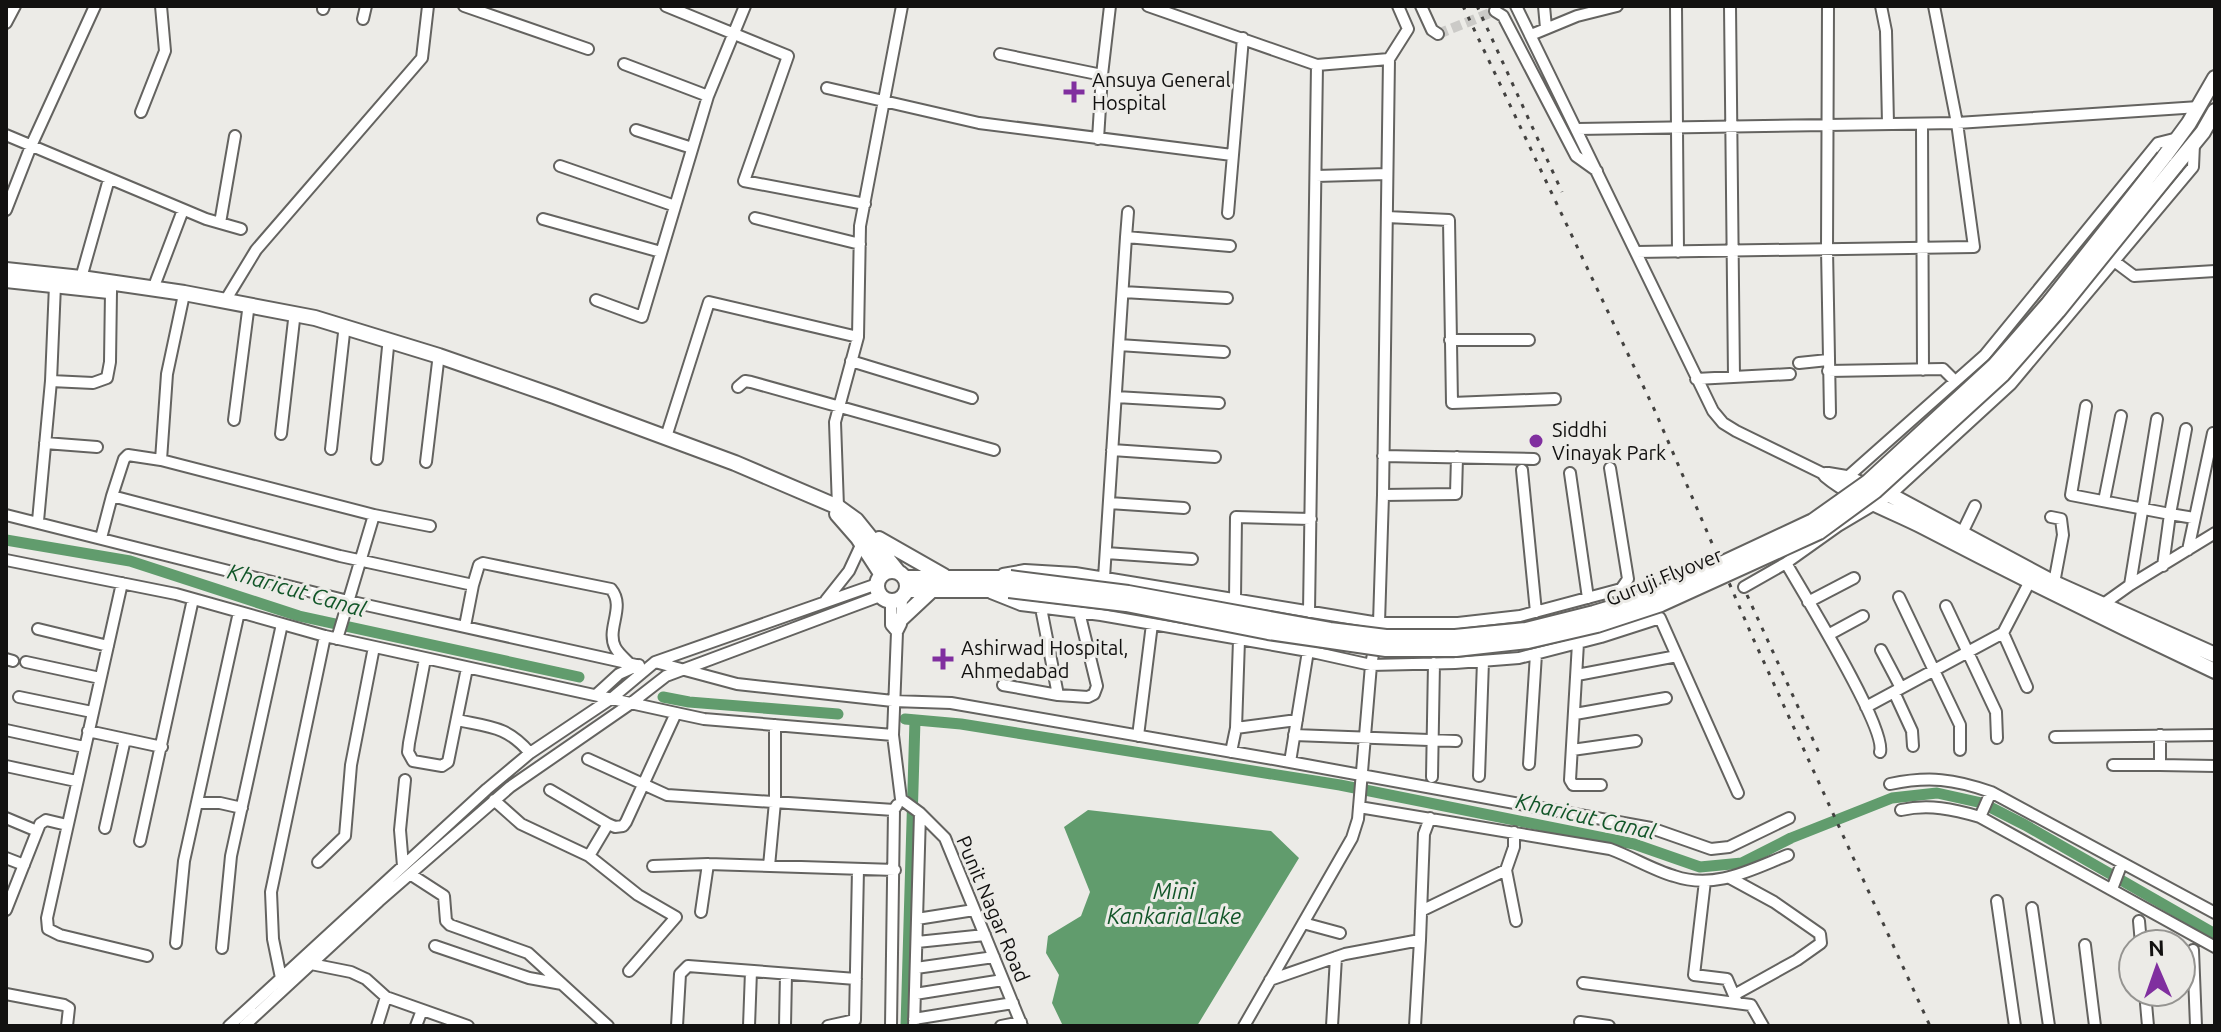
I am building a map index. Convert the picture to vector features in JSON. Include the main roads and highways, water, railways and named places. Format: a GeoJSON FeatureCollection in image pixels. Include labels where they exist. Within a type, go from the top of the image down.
{"type":"FeatureCollection","features":[{"type":"Feature","properties":{"kind":"main road","name":"Guruji Flyover"},"geometry":{"type":"LineString","coordinates":[[2170,161],[2178,138],[2215,78]]}},
{"type":"Feature","properties":{"kind":"main road","name":"Guruji Flyover"},"geometry":{"type":"LineString","coordinates":[[981,583],[1128,593],[1386,637],[1455,637],[1526,630],[1657,594],[1813,521],[1868,482],[1994,366],[2170,161],[2194,144],[2215,111]]}},
{"type":"Feature","properties":{"kind":"main road"},"geometry":{"type":"LineString","coordinates":[[6,270],[153,289],[315,318],[439,356],[666,437],[838,507],[863,537],[893,587]]}},
{"type":"Feature","properties":{"kind":"main road"},"geometry":{"type":"LineString","coordinates":[[6,280],[183,299],[248,311],[344,333],[438,362],[734,468],[839,515],[863,537],[947,577],[981,583]]}},
{"type":"Feature","properties":{"kind":"main road"},"geometry":{"type":"LineString","coordinates":[[1837,479],[1962,533],[2054,583],[2215,655]]}},
{"type":"Feature","properties":{"kind":"main road"},"geometry":{"type":"LineString","coordinates":[[1883,499],[2029,583],[2215,671]]}},
{"type":"Feature","properties":{"kind":"main road"},"geometry":{"type":"LineString","coordinates":[[893,587],[947,577]]}},
{"type":"Feature","properties":{"kind":"main road"},"geometry":{"type":"LineString","coordinates":[[893,587],[933,590],[981,583]]}},
{"type":"Feature","properties":{"kind":"main road"},"geometry":{"type":"LineString","coordinates":[[899,625],[933,590]]}},
{"type":"Feature","properties":{"kind":"water","name":"Mini Kankaria Lake"},"geometry":{"type":"Polygon","coordinates":[[[1088,810],[1271,831],[1299,858],[1197,1026],[1063,1026],[1052,1003],[1059,975],[1046,953],[1048,936],[1081,916],[1090,892],[1064,827],[1088,810]]]}},
{"type":"Feature","properties":{"kind":"waterway","name":"Kharicut Canal"},"geometry":{"type":"LineString","coordinates":[[6,540],[130,561],[299,616],[579,677]]}},
{"type":"Feature","properties":{"kind":"waterway","name":"Kharicut Canal"},"geometry":{"type":"LineString","coordinates":[[663,697],[689,702],[838,714]]}},
{"type":"Feature","properties":{"kind":"waterway","name":"Kharicut Canal"},"geometry":{"type":"LineString","coordinates":[[905,719],[961,724],[1340,785],[1634,844],[1700,867],[1742,863],[1791,838],[1892,798],[1937,793],[1982,803],[2215,934]]}},
{"type":"Feature","properties":{"kind":"waterway"},"geometry":{"type":"LineString","coordinates":[[906,1026],[915,720]]}},
{"type":"Feature","properties":{"kind":"tunnel"},"geometry":{"type":"LineString","coordinates":[[1438,34],[1495,11]]}},
{"type":"Feature","properties":{"kind":"railway"},"geometry":{"type":"LineString","coordinates":[[1463,6],[1655,411],[1752,636],[1930,1026]]}},
{"type":"Feature","properties":{"kind":"railway"},"geometry":{"type":"LineString","coordinates":[[1477,6],[1562,192]]}},
{"type":"Feature","properties":{"kind":"railway"},"geometry":{"type":"LineString","coordinates":[[1747,595],[1820,755]]}},
{"type":"Feature","properties":{"kind":"place","name":"Ansuya General Hospital"},"geometry":{"type":"Point","coordinates":[1074,92]}},
{"type":"Feature","properties":{"kind":"place","name":"Siddhi Vinayak Park"},"geometry":{"type":"Point","coordinates":[1536,441]}},
{"type":"Feature","properties":{"kind":"place","name":"Ashirwad Hospital, Ahmedabad"},"geometry":{"type":"Point","coordinates":[943,659]}}]}
